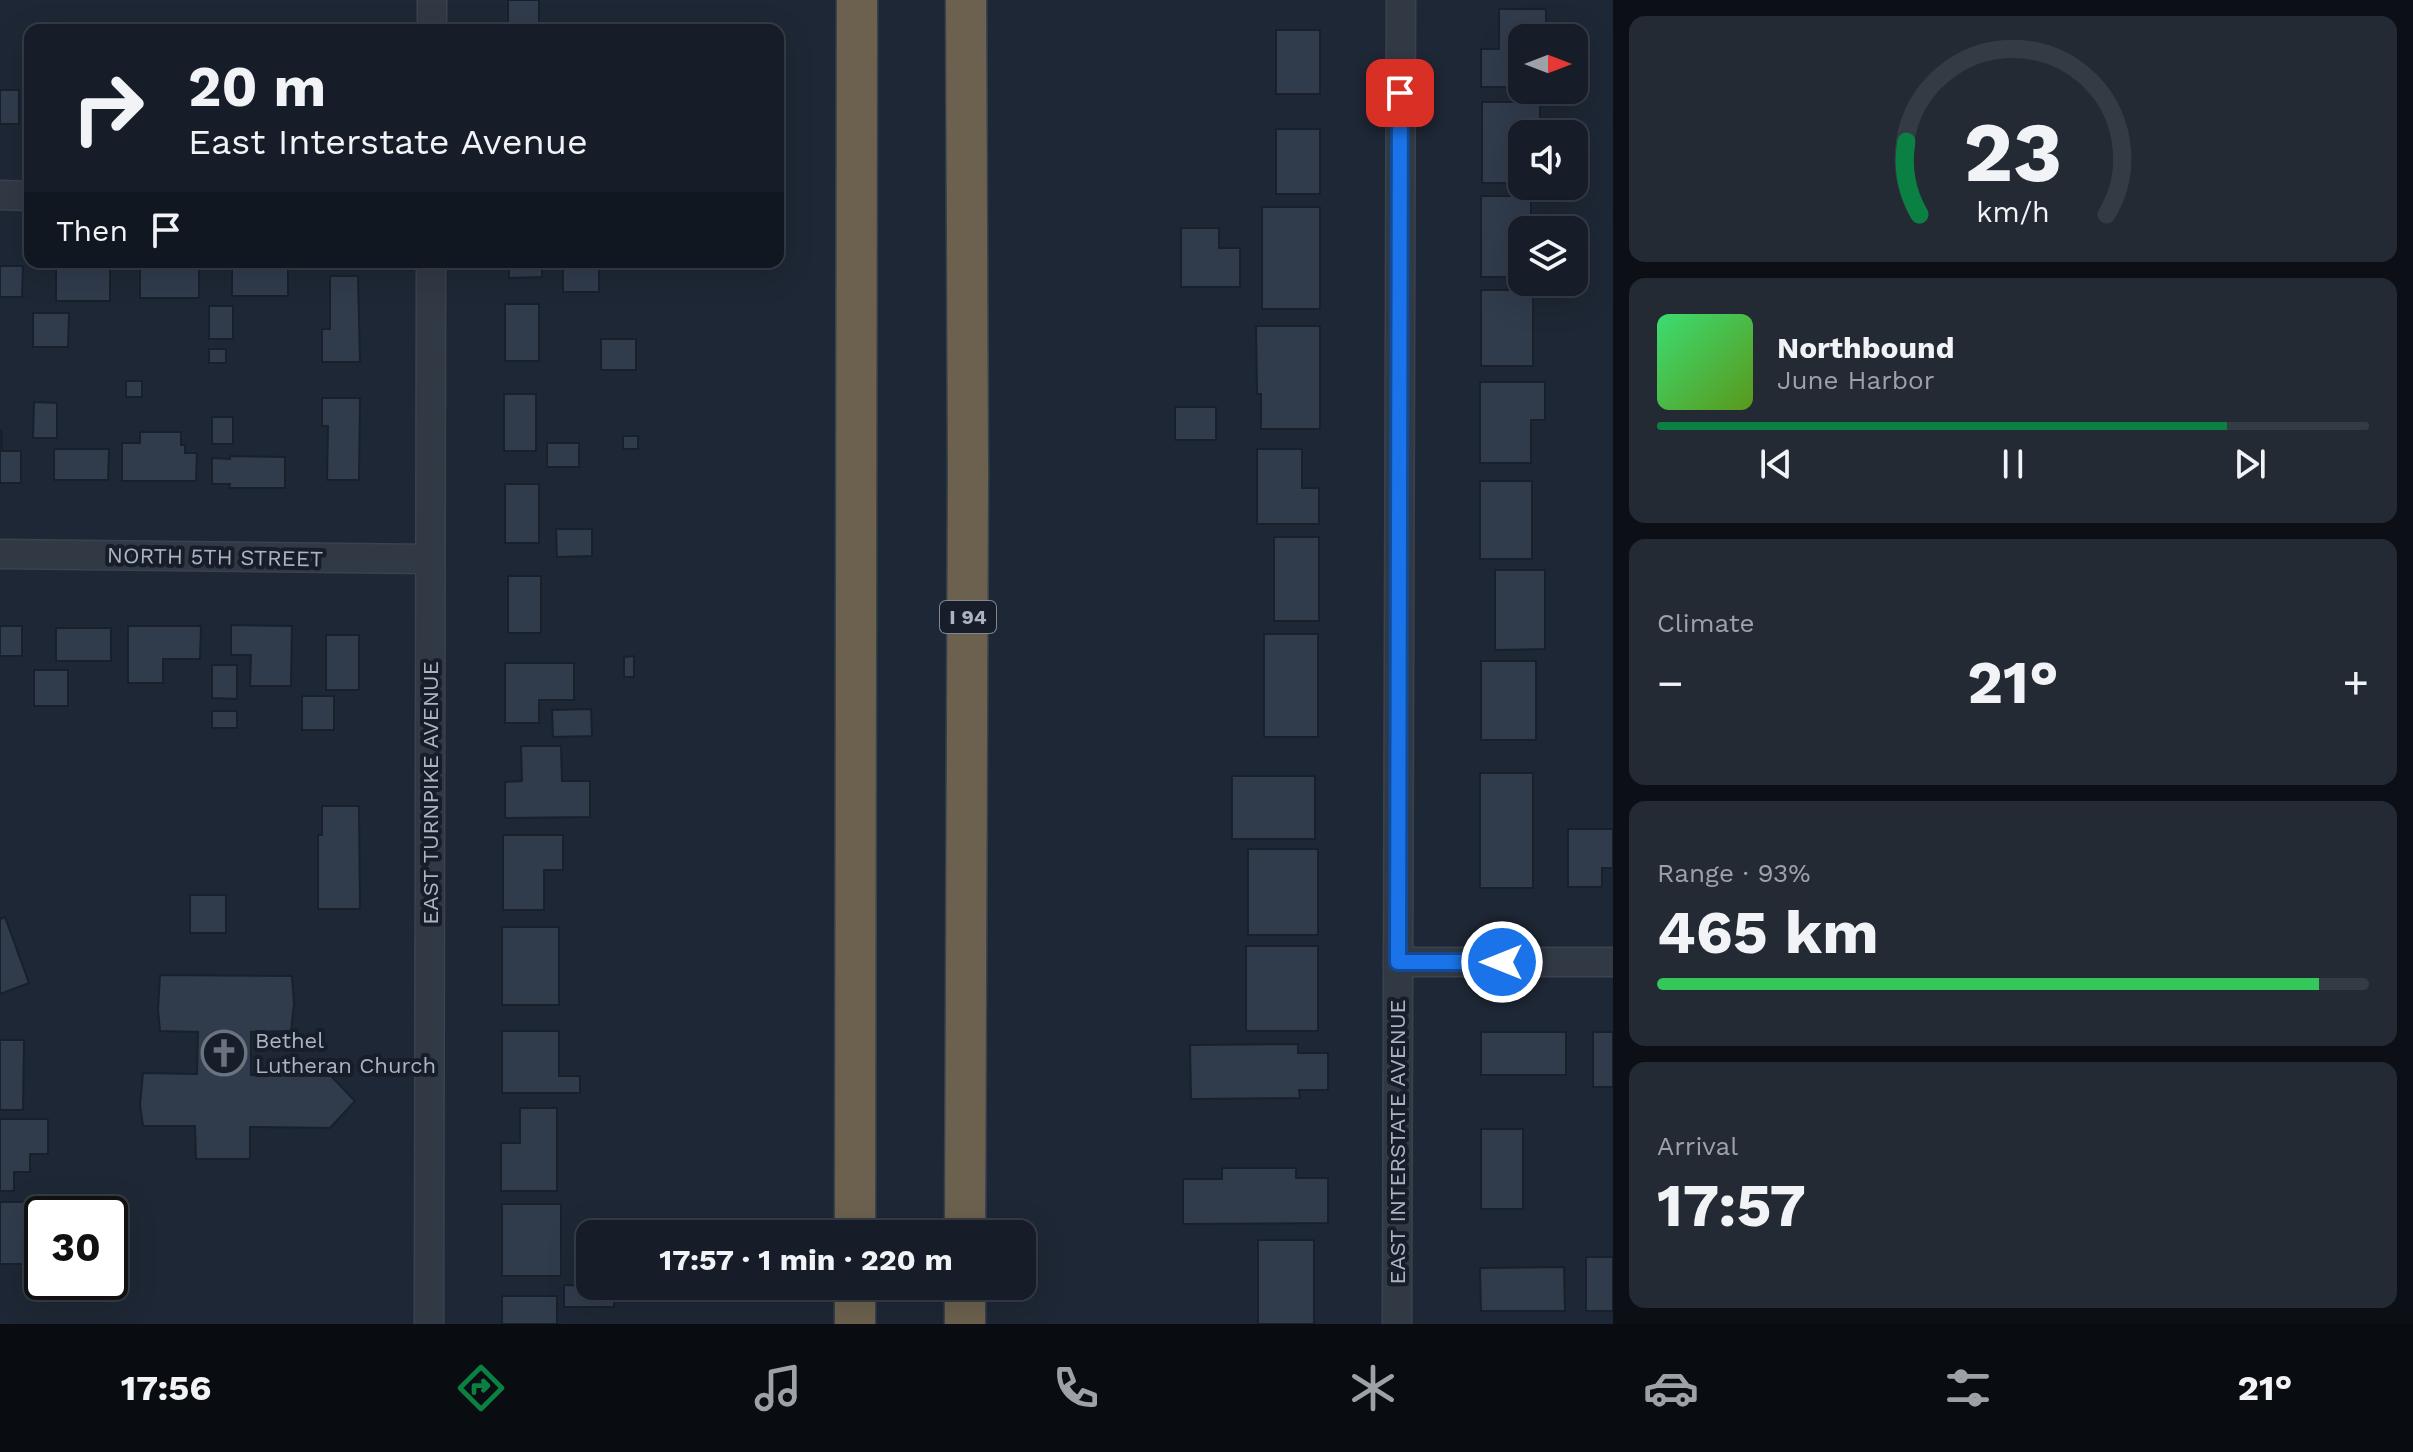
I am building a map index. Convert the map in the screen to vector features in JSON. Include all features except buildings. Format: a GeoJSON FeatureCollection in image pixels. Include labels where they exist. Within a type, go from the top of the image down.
{"type":"FeatureCollection","features":[{"type":"Feature","properties":{"kind":"highway"},"geometry":{"type":"LineString","coordinates":[[855,1220],[857,0]]}},
{"type":"Feature","properties":{"kind":"highway","name":"I 94"},"geometry":{"type":"LineString","coordinates":[[965,1220],[966,0]]}},
{"type":"Feature","properties":{"kind":"highway"},"geometry":{"type":"LineString","coordinates":[[855,1300],[855,1324]]}},
{"type":"Feature","properties":{"kind":"highway"},"geometry":{"type":"LineString","coordinates":[[965,1300],[965,1324]]}},
{"type":"Feature","properties":{"kind":"street"},"geometry":{"type":"LineString","coordinates":[[432,0],[432,24]]}},
{"type":"Feature","properties":{"kind":"street","name":"EAST INTERSTATE AVENUE"},"geometry":{"type":"LineString","coordinates":[[1397,1324],[1401,0]]}},
{"type":"Feature","properties":{"kind":"street"},"geometry":{"type":"LineString","coordinates":[[0,195],[24,196]]}},
{"type":"Feature","properties":{"kind":"street","name":"EAST TURNPIKE AVENUE"},"geometry":{"type":"LineString","coordinates":[[429,1324],[431,268]]}},
{"type":"Feature","properties":{"kind":"street","name":"NORTH 5TH STREET"},"geometry":{"type":"LineString","coordinates":[[0,554],[430,559]]}},
{"type":"Feature","properties":{"kind":"street"},"geometry":{"type":"LineString","coordinates":[[1398,962],[1613,962]]}},
{"type":"Feature","properties":{"kind":"place","name":"Bethel Lutheran Church"},"geometry":{"type":"Point","coordinates":[224,1053]}},
{"type":"Feature","properties":{"kind":"route"},"geometry":{"type":"LineString","coordinates":[[1400,93],[1398,962],[1502,962]]}}]}
